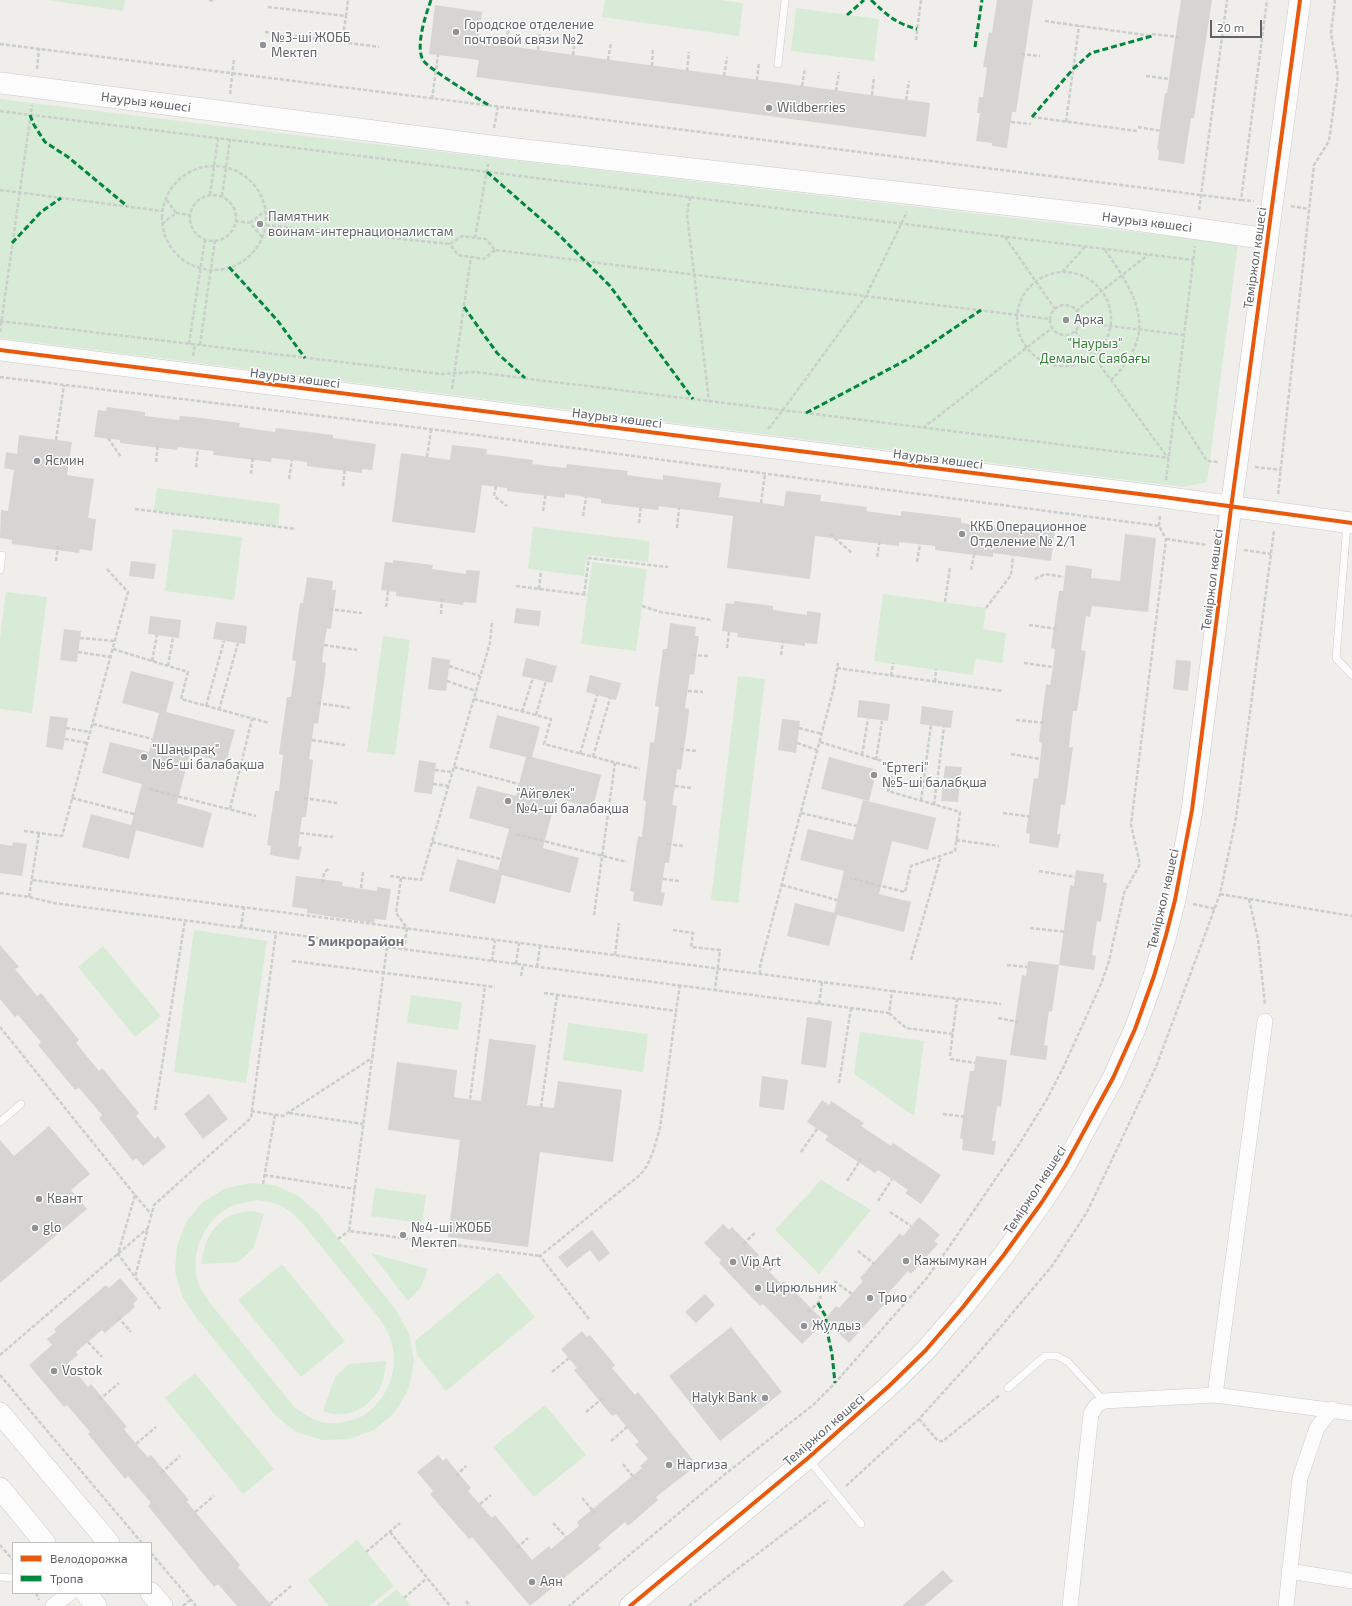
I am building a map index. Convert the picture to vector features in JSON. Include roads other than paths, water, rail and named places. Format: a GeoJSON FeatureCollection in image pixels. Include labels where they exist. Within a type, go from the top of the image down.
{"type":"FeatureCollection","features":[{"type":"Feature","properties":{"kind":"street","name":"Теміржол көшесі"},"geometry":{"type":"LineString","coordinates":[[630,1606],[808,1458],[926,1351],[968,1302],[1042,1202],[1065,1166],[1113,1078],[1135,1029],[1154,976],[1175,900],[1192,810],[1231,508],[1300,0]]}},
{"type":"Feature","properties":{"kind":"street","name":"Наурыз көшесі"},"geometry":{"type":"LineString","coordinates":[[0,84],[491,146],[1108,216],[1268,239]]}},
{"type":"Feature","properties":{"kind":"street","name":"Наурыз көшесі"},"geometry":{"type":"LineString","coordinates":[[0,350],[1163,497],[1231,508],[1350,523]]}},
{"type":"Feature","properties":{"kind":"street"},"geometry":{"type":"LineString","coordinates":[[1215,1394],[1265,1021]]}},
{"type":"Feature","properties":{"kind":"street"},"geometry":{"type":"LineString","coordinates":[[1070,1606],[1090,1414],[1096,1406],[1104,1400],[1215,1394],[1332,1409],[1352,1413]]}},
{"type":"Feature","properties":{"kind":"street"},"geometry":{"type":"LineString","coordinates":[[1286,1606],[1300,1478],[1318,1428],[1332,1409]]}},
{"type":"Feature","properties":{"kind":"street"},"geometry":{"type":"LineString","coordinates":[[0,1413],[108,1542]]}},
{"type":"Feature","properties":{"kind":"street"},"geometry":{"type":"LineString","coordinates":[[0,1488],[44,1542]]}},
{"type":"Feature","properties":{"kind":"street"},"geometry":{"type":"LineString","coordinates":[[1290,1571],[1352,1581]]}},
{"type":"Feature","properties":{"kind":"street"},"geometry":{"type":"LineString","coordinates":[[53,1606],[69,1594]]}},
{"type":"Feature","properties":{"kind":"street"},"geometry":{"type":"LineString","coordinates":[[87,1594],[96,1606]]}},
{"type":"Feature","properties":{"kind":"street"},"geometry":{"type":"LineString","coordinates":[[152,1594],[162,1606]]}},
{"type":"Feature","properties":{"kind":"lane"},"geometry":{"type":"LineString","coordinates":[[778,64],[785,0]]}},
{"type":"Feature","properties":{"kind":"lane"},"geometry":{"type":"LineString","coordinates":[[1350,523],[1336,658],[1352,675]]}},
{"type":"Feature","properties":{"kind":"lane"},"geometry":{"type":"LineString","coordinates":[[0,570],[2,554]]}},
{"type":"Feature","properties":{"kind":"lane"},"geometry":{"type":"LineString","coordinates":[[0,1122],[21,1104]]}},
{"type":"Feature","properties":{"kind":"lane"},"geometry":{"type":"LineString","coordinates":[[1008,1388],[1045,1356],[1057,1356],[1068,1362],[1104,1400]]}},
{"type":"Feature","properties":{"kind":"lane"},"geometry":{"type":"LineString","coordinates":[[808,1458],[861,1524]]}},
{"type":"Feature","properties":{"kind":"lane"},"geometry":{"type":"LineString","coordinates":[[0,1577],[12,1578]]}},
{"type":"Feature","properties":{"kind":"place","name":"Городское отделение почтовой связи №2"},"geometry":{"type":"Point","coordinates":[456,32]}},
{"type":"Feature","properties":{"kind":"place","name":"№3-ші ЖОББ Мектеп"},"geometry":{"type":"Point","coordinates":[263,45]}},
{"type":"Feature","properties":{"kind":"place","name":"Wildberries"},"geometry":{"type":"Point","coordinates":[769,108]}},
{"type":"Feature","properties":{"kind":"place","name":"Памятник воинам-интернационалистам"},"geometry":{"type":"Point","coordinates":[260,224]}},
{"type":"Feature","properties":{"kind":"place","name":"Арка"},"geometry":{"type":"Point","coordinates":[1066,320]}},
{"type":"Feature","properties":{"kind":"place","name":"Ясмин"},"geometry":{"type":"Point","coordinates":[37,461]}},
{"type":"Feature","properties":{"kind":"place","name":"ККБ Операционное Отделение № 2/1"},"geometry":{"type":"Point","coordinates":[962,534]}},
{"type":"Feature","properties":{"kind":"place","name":"\"Шаңырақ\" №6-ші балабақша"},"geometry":{"type":"Point","coordinates":[144,757]}},
{"type":"Feature","properties":{"kind":"place","name":"\"Ертегі\" №5-ші балабқша"},"geometry":{"type":"Point","coordinates":[874,775]}},
{"type":"Feature","properties":{"kind":"place","name":"\"Айгөлек\" №4-ші балабақша"},"geometry":{"type":"Point","coordinates":[508,801]}},
{"type":"Feature","properties":{"kind":"place","name":"Квант"},"geometry":{"type":"Point","coordinates":[39,1199]}},
{"type":"Feature","properties":{"kind":"place","name":"glo"},"geometry":{"type":"Point","coordinates":[35,1228]}},
{"type":"Feature","properties":{"kind":"place","name":"№4-ші ЖОББ Мектеп"},"geometry":{"type":"Point","coordinates":[403,1235]}},
{"type":"Feature","properties":{"kind":"place","name":"Кажымукан"},"geometry":{"type":"Point","coordinates":[906,1261]}},
{"type":"Feature","properties":{"kind":"place","name":"Vip Art"},"geometry":{"type":"Point","coordinates":[733,1262]}},
{"type":"Feature","properties":{"kind":"place","name":"Цирюльник"},"geometry":{"type":"Point","coordinates":[758,1288]}},
{"type":"Feature","properties":{"kind":"place","name":"Трио"},"geometry":{"type":"Point","coordinates":[870,1298]}},
{"type":"Feature","properties":{"kind":"place","name":"Жулдыз"},"geometry":{"type":"Point","coordinates":[804,1326]}},
{"type":"Feature","properties":{"kind":"place","name":"Vostok"},"geometry":{"type":"Point","coordinates":[54,1371]}},
{"type":"Feature","properties":{"kind":"place","name":"Halyk Bank"},"geometry":{"type":"Point","coordinates":[765,1398]}},
{"type":"Feature","properties":{"kind":"place","name":"Наргиза"},"geometry":{"type":"Point","coordinates":[669,1465]}},
{"type":"Feature","properties":{"kind":"place","name":"Аян"},"geometry":{"type":"Point","coordinates":[532,1582]}},
{"type":"Feature","properties":{"kind":"district","name":"5 микрорайон"},"geometry":{"type":"Point","coordinates":[356,941]}},
{"type":"Feature","properties":{"kind":"park label","name":"\"Наурыз\" Демалыс Саябағы"},"geometry":{"type":"Point","coordinates":[1095,352]}}]}
